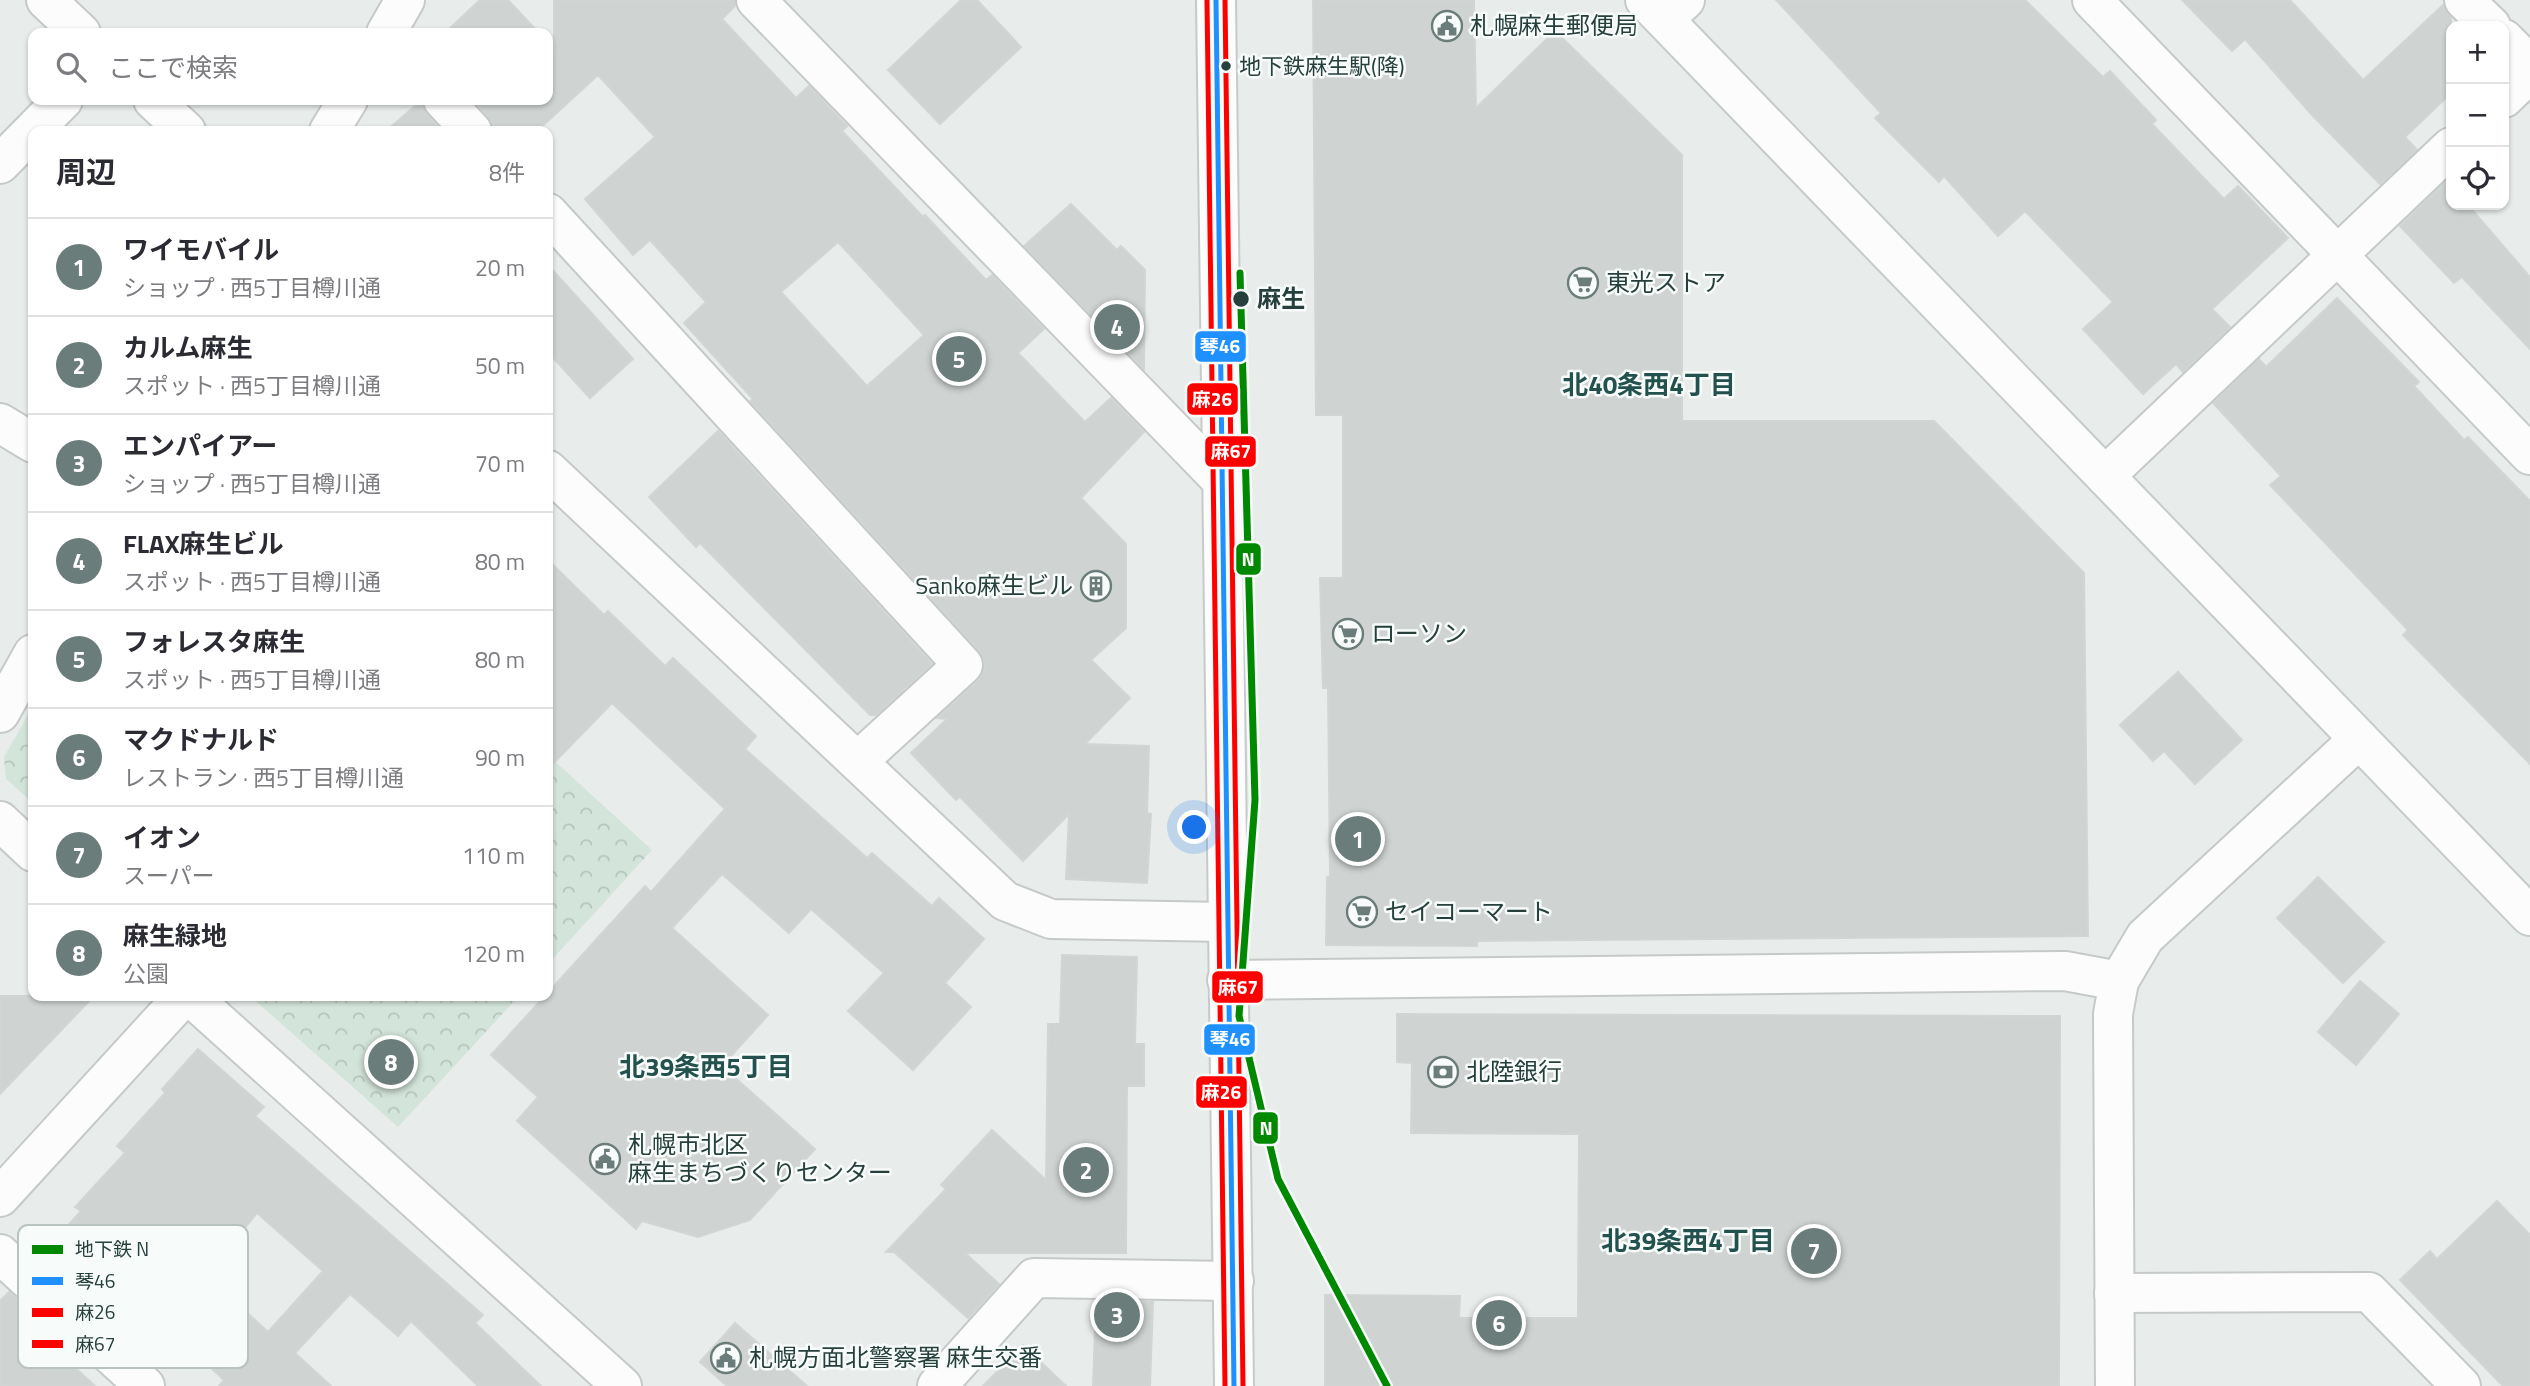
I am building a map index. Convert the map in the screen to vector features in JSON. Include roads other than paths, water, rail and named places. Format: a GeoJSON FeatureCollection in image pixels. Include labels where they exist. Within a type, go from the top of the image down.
{"type":"FeatureCollection","features":[{"type":"Feature","properties":{"kind":"street"},"geometry":{"type":"LineString","coordinates":[[46,0],[76,28]]}},
{"type":"Feature","properties":{"kind":"street"},"geometry":{"type":"LineString","coordinates":[[756,0],[1222,481]]}},
{"type":"Feature","properties":{"kind":"street"},"geometry":{"type":"LineString","coordinates":[[1216,0],[1234,1386]]}},
{"type":"Feature","properties":{"kind":"street"},"geometry":{"type":"LineString","coordinates":[[2092,0],[2530,455]]}},
{"type":"Feature","properties":{"kind":"street"},"geometry":{"type":"LineString","coordinates":[[2464,0],[2486,21]]}},
{"type":"Feature","properties":{"kind":"street"},"geometry":{"type":"LineString","coordinates":[[1664,6],[2105,476],[2530,916]]}},
{"type":"Feature","properties":{"kind":"street"},"geometry":{"type":"LineString","coordinates":[[2509,44],[2530,65]]}},
{"type":"Feature","properties":{"kind":"street"},"geometry":{"type":"LineString","coordinates":[[2509,93],[2530,73]]}},
{"type":"Feature","properties":{"kind":"street"},"geometry":{"type":"LineString","coordinates":[[37,126],[58,105]]}},
{"type":"Feature","properties":{"kind":"street"},"geometry":{"type":"LineString","coordinates":[[158,105],[181,126]]}},
{"type":"Feature","properties":{"kind":"street"},"geometry":{"type":"LineString","coordinates":[[333,126],[345,105]]}},
{"type":"Feature","properties":{"kind":"street"},"geometry":{"type":"LineString","coordinates":[[448,105],[467,126]]}},
{"type":"Feature","properties":{"kind":"street"},"geometry":{"type":"LineString","coordinates":[[0,164],[28,136]]}},
{"type":"Feature","properties":{"kind":"street"},"geometry":{"type":"LineString","coordinates":[[2105,476],[2446,152]]}},
{"type":"Feature","properties":{"kind":"street"},"geometry":{"type":"LineString","coordinates":[[553,218],[963,665],[858,761]]}},
{"type":"Feature","properties":{"kind":"street"},"geometry":{"type":"LineString","coordinates":[[0,423],[28,440]]}},
{"type":"Feature","properties":{"kind":"street"},"geometry":{"type":"LineString","coordinates":[[553,475],[1006,901],[1051,919],[1226,922]]}},
{"type":"Feature","properties":{"kind":"street"},"geometry":{"type":"LineString","coordinates":[[0,713],[28,663]]}},
{"type":"Feature","properties":{"kind":"street"},"geometry":{"type":"LineString","coordinates":[[2115,1386],[2113,1014],[2119,981],[2145,937],[2359,739]]}},
{"type":"Feature","properties":{"kind":"street"},"geometry":{"type":"LineString","coordinates":[[0,821],[28,847]]}},
{"type":"Feature","properties":{"kind":"street"},"geometry":{"type":"LineString","coordinates":[[1227,980],[2065,971],[2119,981]]}},
{"type":"Feature","properties":{"kind":"street"},"geometry":{"type":"LineString","coordinates":[[0,1197],[179,1001]]}},
{"type":"Feature","properties":{"kind":"street"},"geometry":{"type":"LineString","coordinates":[[196,1001],[622,1386]]}},
{"type":"Feature","properties":{"kind":"street"},"geometry":{"type":"LineString","coordinates":[[0,1254],[18,1270]]}},
{"type":"Feature","properties":{"kind":"street"},"geometry":{"type":"LineString","coordinates":[[937,1386],[1034,1278],[1234,1281]]}},
{"type":"Feature","properties":{"kind":"street"},"geometry":{"type":"LineString","coordinates":[[2115,1293],[2369,1292],[2461,1386]]}},
{"type":"Feature","properties":{"kind":"street"},"geometry":{"type":"LineString","coordinates":[[125,1368],[145,1386]]}},
{"type":"Feature","properties":{"kind":"metro line","name":"N"},"geometry":{"type":"LineString","coordinates":[[1240,273],[1255,800],[1239,1016],[1278,1179],[1387,1386]]}},
{"type":"Feature","properties":{"kind":"place","name":"札幌麻生郵便局"},"geometry":{"type":"Point","coordinates":[1447,26]}},
{"type":"Feature","properties":{"kind":"place","name":"地下鉄麻生駅(降)"},"geometry":{"type":"Point","coordinates":[1226,66]}},
{"type":"Feature","properties":{"kind":"place","name":"東光ストア"},"geometry":{"type":"Point","coordinates":[1583,283]}},
{"type":"Feature","properties":{"kind":"place","name":"麻生"},"geometry":{"type":"Point","coordinates":[1241,299]}},
{"type":"Feature","properties":{"kind":"place","name":"FLAX麻生ビル"},"geometry":{"type":"Point","coordinates":[1117,327]}},
{"type":"Feature","properties":{"kind":"place","name":"フォレスタ麻生"},"geometry":{"type":"Point","coordinates":[959,359]}},
{"type":"Feature","properties":{"kind":"place","name":"Sanko麻生ビル"},"geometry":{"type":"Point","coordinates":[1096,586]}},
{"type":"Feature","properties":{"kind":"place","name":"ローソン"},"geometry":{"type":"Point","coordinates":[1348,634]}},
{"type":"Feature","properties":{"kind":"place","name":"ワイモバイル"},"geometry":{"type":"Point","coordinates":[1358,839]}},
{"type":"Feature","properties":{"kind":"place","name":"セイコーマート"},"geometry":{"type":"Point","coordinates":[1362,912]}},
{"type":"Feature","properties":{"kind":"place","name":"麻生緑地"},"geometry":{"type":"Point","coordinates":[391,1062]}},
{"type":"Feature","properties":{"kind":"place","name":"北陸銀行"},"geometry":{"type":"Point","coordinates":[1443,1072]}},
{"type":"Feature","properties":{"kind":"place","name":"札幌市北区 麻生まちづくりセンター"},"geometry":{"type":"Point","coordinates":[605,1159]}},
{"type":"Feature","properties":{"kind":"place","name":"カルム麻生"},"geometry":{"type":"Point","coordinates":[1086,1170]}},
{"type":"Feature","properties":{"kind":"place","name":"イオン"},"geometry":{"type":"Point","coordinates":[1814,1251]}},
{"type":"Feature","properties":{"kind":"place","name":"エンパイアー"},"geometry":{"type":"Point","coordinates":[1117,1315]}},
{"type":"Feature","properties":{"kind":"place","name":"マクドナルド"},"geometry":{"type":"Point","coordinates":[1499,1323]}},
{"type":"Feature","properties":{"kind":"place","name":"札幌方面北警察署 麻生交番"},"geometry":{"type":"Point","coordinates":[726,1358]}},
{"type":"Feature","properties":{"kind":"district","name":"北40条西4丁目"},"geometry":{"type":"Point","coordinates":[1649,385]}},
{"type":"Feature","properties":{"kind":"district","name":"北39条西5丁目"},"geometry":{"type":"Point","coordinates":[706,1067]}},
{"type":"Feature","properties":{"kind":"district","name":"北39条西4丁目"},"geometry":{"type":"Point","coordinates":[1688,1241]}}]}
